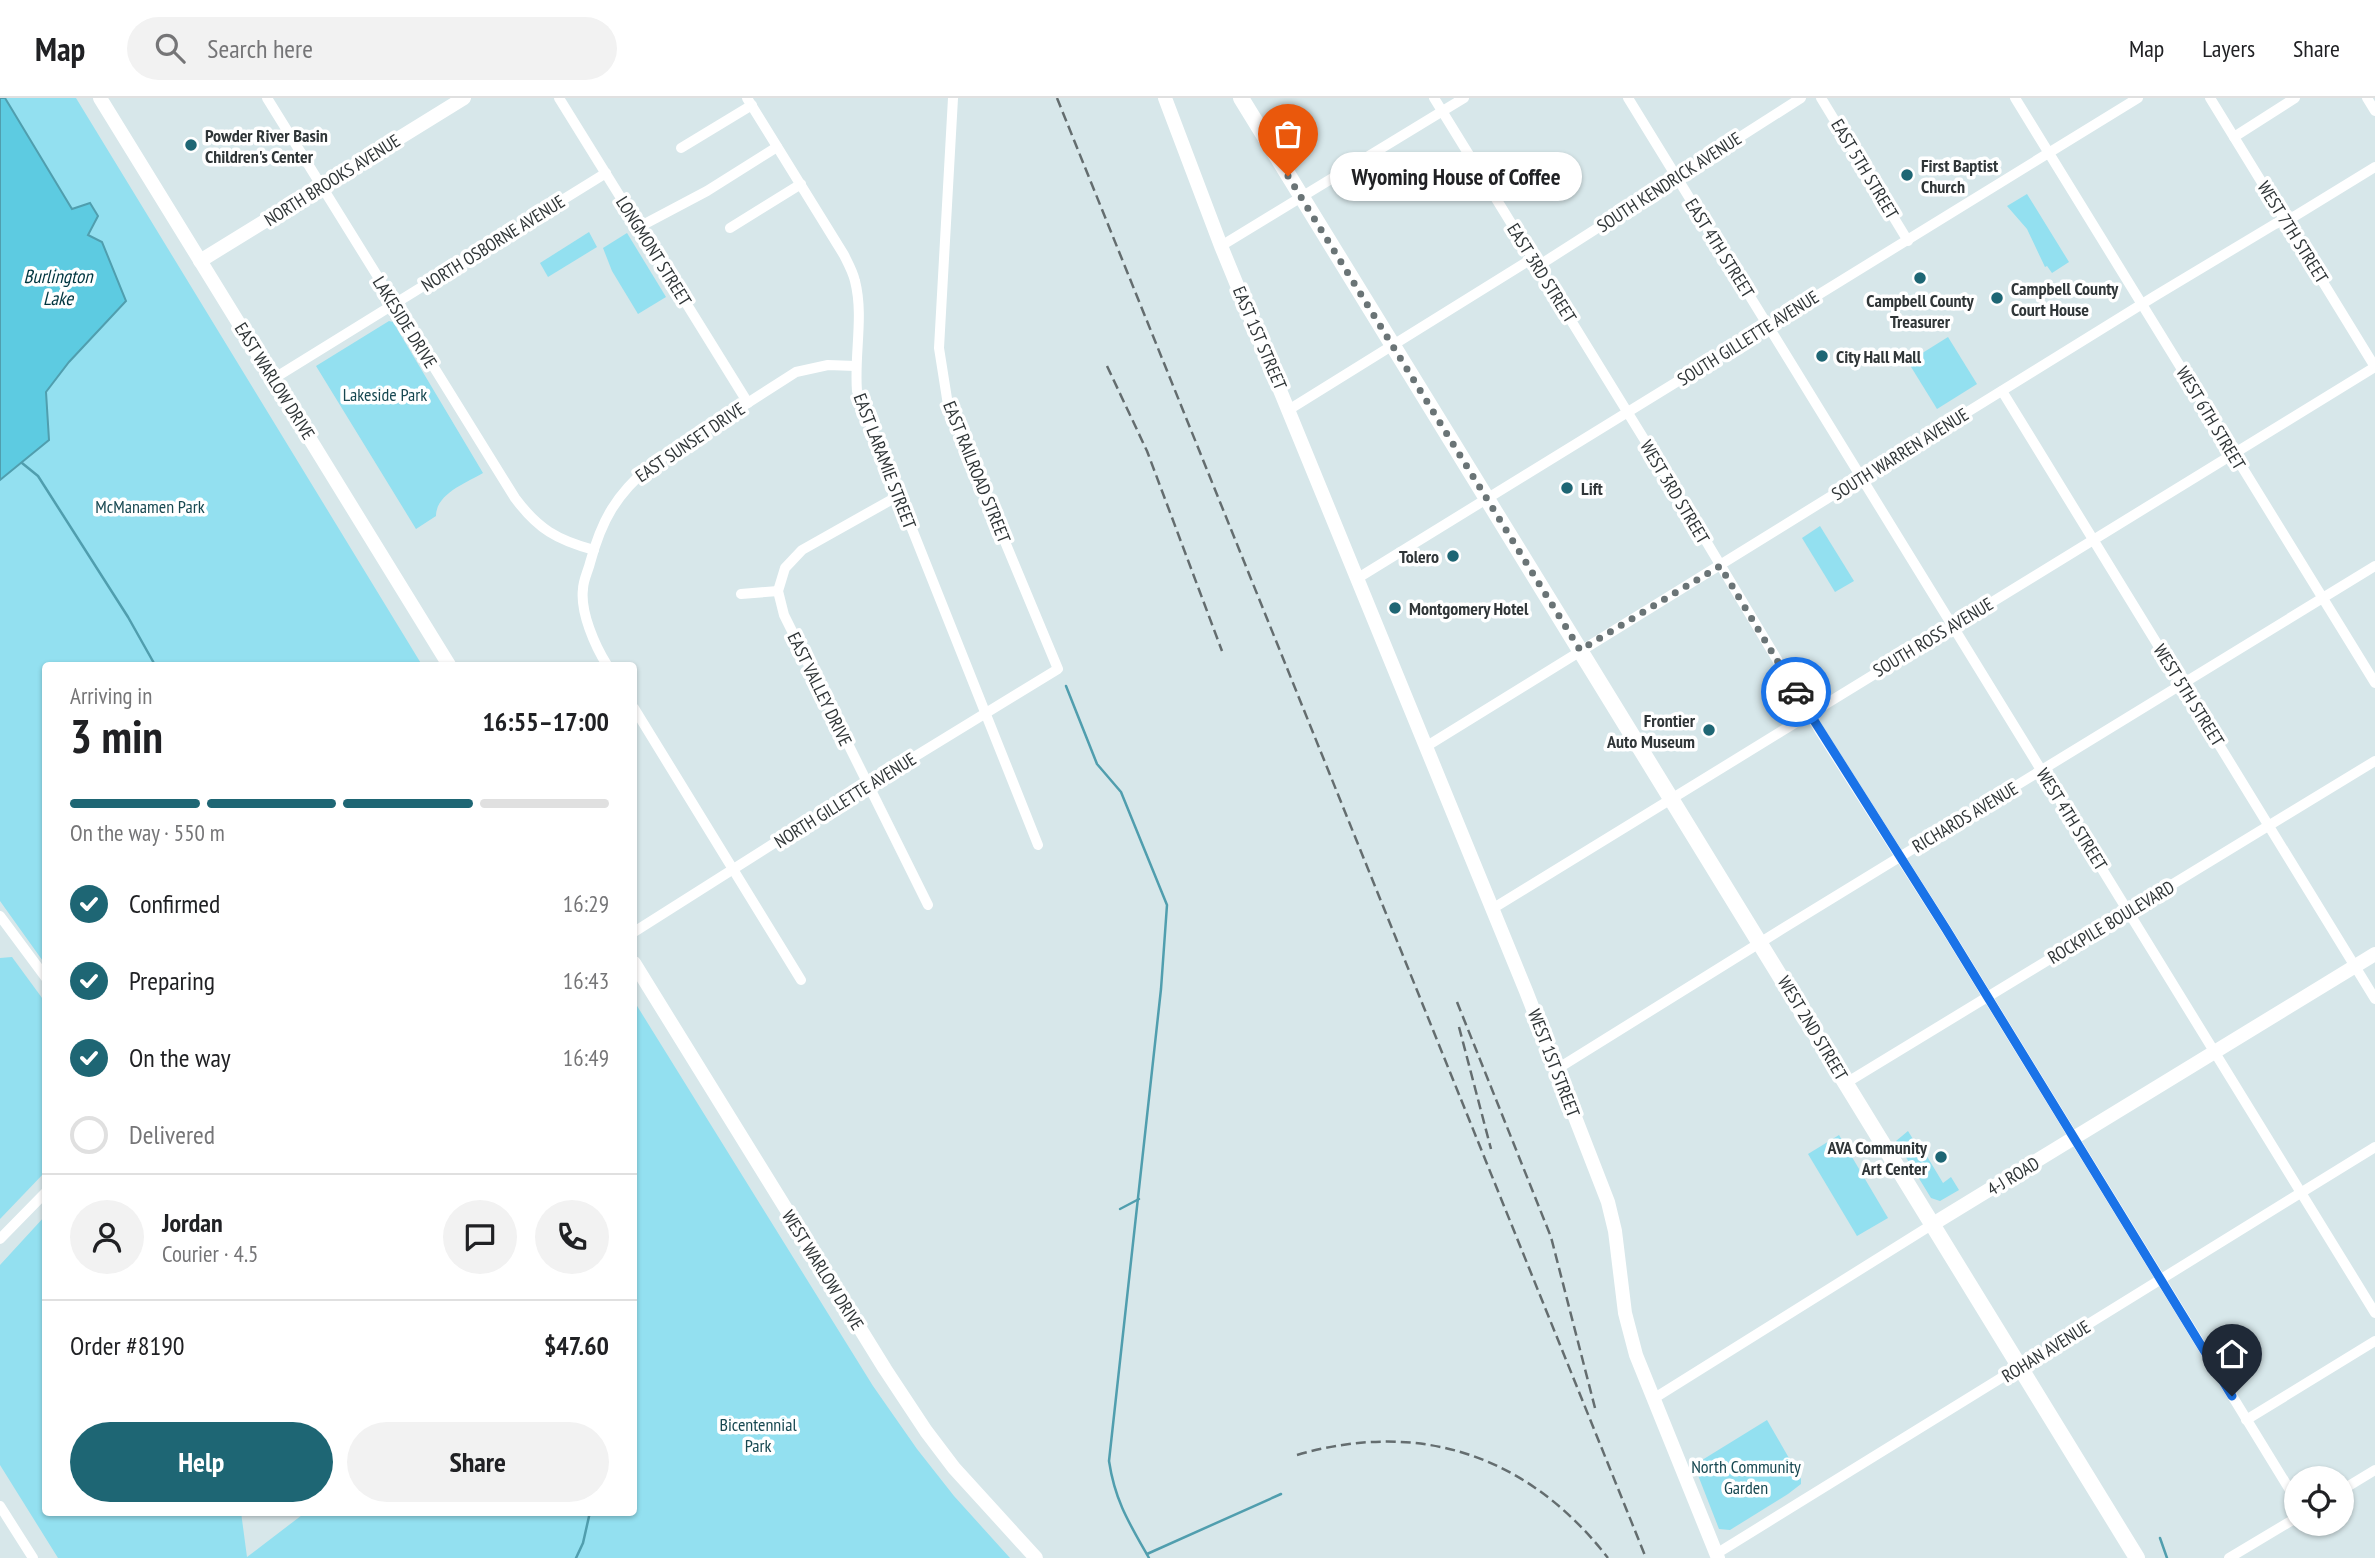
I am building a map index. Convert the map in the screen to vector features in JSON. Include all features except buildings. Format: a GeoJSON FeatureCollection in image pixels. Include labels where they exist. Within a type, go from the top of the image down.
{"type":"FeatureCollection","features":[{"type":"Feature","properties":{"kind":"main road","name":"WEST 2ND STREET"},"geometry":{"type":"LineString","coordinates":[[1241,98],[2137,1558]]}},
{"type":"Feature","properties":{"kind":"street","name":"EAST WARLOW DRIVE"},"geometry":{"type":"LineString","coordinates":[[100,98],[447,662]]}},
{"type":"Feature","properties":{"kind":"street","name":"LAKESIDE DRIVE"},"geometry":{"type":"LineString","coordinates":[[267,98],[528,517],[561,539],[594,550]]}},
{"type":"Feature","properties":{"kind":"street","name":"NORTH BROOKS AVENUE"},"geometry":{"type":"LineString","coordinates":[[201,261],[464,98]]}},
{"type":"Feature","properties":{"kind":"street","name":"LONGMONT STREET"},"geometry":{"type":"LineString","coordinates":[[559,98],[748,403]]}},
{"type":"Feature","properties":{"kind":"street","name":"EAST RAILROAD STREET"},"geometry":{"type":"LineString","coordinates":[[953,98],[939,348],[948,405],[1058,669]]}},
{"type":"Feature","properties":{"kind":"street","name":"EAST 1ST STREET"},"geometry":{"type":"LineString","coordinates":[[1165,98],[1221,246],[1358,578]]}},
{"type":"Feature","properties":{"kind":"street","name":"EAST 3RD STREET"},"geometry":{"type":"LineString","coordinates":[[1434,98],[1627,412]]}},
{"type":"Feature","properties":{"kind":"street"},"geometry":{"type":"LineString","coordinates":[[1221,246],[1464,98]]}},
{"type":"Feature","properties":{"kind":"street","name":"EAST 4TH STREET"},"geometry":{"type":"LineString","coordinates":[[1628,98],[1768,326]]}},
{"type":"Feature","properties":{"kind":"street","name":"SOUTH KENDRICK AVENUE"},"geometry":{"type":"LineString","coordinates":[[1290,409],[1676,177],[1801,98]]}},
{"type":"Feature","properties":{"kind":"street","name":"EAST 5TH STREET"},"geometry":{"type":"LineString","coordinates":[[1821,98],[1908,241]]}},
{"type":"Feature","properties":{"kind":"street","name":"WEST 6TH STREET"},"geometry":{"type":"LineString","coordinates":[[2015,98],[2375,683]]}},
{"type":"Feature","properties":{"kind":"street","name":"SOUTH GILLETTE AVENUE"},"geometry":{"type":"LineString","coordinates":[[1358,578],[2138,98]]}},
{"type":"Feature","properties":{"kind":"street","name":"WEST 7TH STREET"},"geometry":{"type":"LineString","coordinates":[[2210,98],[2375,367]]}},
{"type":"Feature","properties":{"kind":"street"},"geometry":{"type":"LineString","coordinates":[[2234,137],[2295,98]]}},
{"type":"Feature","properties":{"kind":"street"},"geometry":{"type":"LineString","coordinates":[[2367,98],[2375,111]]}},
{"type":"Feature","properties":{"kind":"street"},"geometry":{"type":"LineString","coordinates":[[681,148],[749,101]]}},
{"type":"Feature","properties":{"kind":"street","name":"EAST LARAMIE STREET"},"geometry":{"type":"LineString","coordinates":[[749,101],[844,255],[855,280],[858,305],[855,366],[857,391],[1038,845]]}},
{"type":"Feature","properties":{"kind":"street"},"geometry":{"type":"LineString","coordinates":[[639,227],[707,191],[777,146]]}},
{"type":"Feature","properties":{"kind":"street","name":"SOUTH WARREN AVENUE"},"geometry":{"type":"LineString","coordinates":[[1427,746],[2142,304],[2375,167]]}},
{"type":"Feature","properties":{"kind":"street","name":"NORTH OSBORNE AVENUE"},"geometry":{"type":"LineString","coordinates":[[273,379],[606,173]]}},
{"type":"Feature","properties":{"kind":"street"},"geometry":{"type":"LineString","coordinates":[[730,228],[800,184]]}},
{"type":"Feature","properties":{"kind":"street","name":"WEST 4TH STREET"},"geometry":{"type":"LineString","coordinates":[[1768,326],[2375,1313]]}},
{"type":"Feature","properties":{"kind":"street","name":"EAST SUNSET DRIVE"},"geometry":{"type":"LineString","coordinates":[[606,662],[588,624],[582,590],[602,525],[613,505],[631,483],[651,465],[796,372],[828,365],[855,366]]}},
{"type":"Feature","properties":{"kind":"street","name":"SOUTH ROSS AVENUE"},"geometry":{"type":"LineString","coordinates":[[1492,909],[2375,367]]}},
{"type":"Feature","properties":{"kind":"street","name":"WEST 5TH STREET"},"geometry":{"type":"LineString","coordinates":[[2002,391],[2375,999]]}},
{"type":"Feature","properties":{"kind":"street","name":"WEST 3RD STREET"},"geometry":{"type":"LineString","coordinates":[[1627,412],[1809,713],[1900,856],[2284,1481]]}},
{"type":"Feature","properties":{"kind":"street"},"geometry":{"type":"LineString","coordinates":[[741,594],[778,591],[785,568],[802,550],[898,496]]}},
{"type":"Feature","properties":{"kind":"street","name":"RICHARDS AVENUE"},"geometry":{"type":"LineString","coordinates":[[1557,1069],[2375,566]]}},
{"type":"Feature","properties":{"kind":"street","name":"WEST 1ST STREET"},"geometry":{"type":"LineString","coordinates":[[1358,578],[1557,1069],[1608,1202],[1615,1231],[1630,1336],[1717,1556]]}},
{"type":"Feature","properties":{"kind":"street","name":"EAST VALLEY DRIVE"},"geometry":{"type":"LineString","coordinates":[[778,591],[784,615],[928,905]]}},
{"type":"Feature","properties":{"kind":"street","name":"NORTH GILLETTE AVENUE"},"geometry":{"type":"LineString","coordinates":[[637,930],[1058,669]]}},
{"type":"Feature","properties":{"kind":"street"},"geometry":{"type":"LineString","coordinates":[[637,713],[801,980]]}},
{"type":"Feature","properties":{"kind":"street","name":"ROCKPILE BOULEVARD"},"geometry":{"type":"LineString","coordinates":[[1846,1083],[2375,761]]}},
{"type":"Feature","properties":{"kind":"street"},"geometry":{"type":"LineString","coordinates":[[0,916],[42,973]]}},
{"type":"Feature","properties":{"kind":"street","name":"4-J ROAD"},"geometry":{"type":"LineString","coordinates":[[1653,1399],[2375,954]]}},
{"type":"Feature","properties":{"kind":"street","name":"WEST WARLOW DRIVE"},"geometry":{"type":"LineString","coordinates":[[637,968],[926,1431],[965,1480],[1036,1558]]}},
{"type":"Feature","properties":{"kind":"street","name":"ROHAN AVENUE"},"geometry":{"type":"LineString","coordinates":[[1717,1556],[2375,1147]]}},
{"type":"Feature","properties":{"kind":"street"},"geometry":{"type":"LineString","coordinates":[[0,1238],[42,1196]]}},
{"type":"Feature","properties":{"kind":"street"},"geometry":{"type":"LineString","coordinates":[[2246,1420],[2375,1341]]}},
{"type":"Feature","properties":{"kind":"street"},"geometry":{"type":"LineString","coordinates":[[2354,1483],[2375,1470]]}},
{"type":"Feature","properties":{"kind":"street"},"geometry":{"type":"LineString","coordinates":[[0,1506],[33,1558]]}},
{"type":"Feature","properties":{"kind":"street"},"geometry":{"type":"LineString","coordinates":[[2229,1558],[2284,1525]]}},
{"type":"Feature","properties":{"kind":"green space","name":"McManamen Park"},"geometry":{"type":"Polygon","coordinates":[[[0,98],[76,98],[420,662],[42,662],[42,960],[0,901],[0,98]]]}},
{"type":"Feature","properties":{"kind":"green space"},"geometry":{"type":"Polygon","coordinates":[[[2027,194],[2069,262],[2052,273],[2045,267],[2027,229],[2007,206],[2027,194]]]}},
{"type":"Feature","properties":{"kind":"green space"},"geometry":{"type":"Polygon","coordinates":[[[589,232],[597,247],[548,277],[540,263],[589,232]]]}},
{"type":"Feature","properties":{"kind":"green space"},"geometry":{"type":"Polygon","coordinates":[[[627,233],[666,297],[638,314],[612,271],[603,248],[627,233]]]}},
{"type":"Feature","properties":{"kind":"green space","name":"Lakeside Park"},"geometry":{"type":"Polygon","coordinates":[[[389,321],[393,322],[483,473],[446,495],[437,508],[436,516],[416,529],[316,366],[389,321]]]}},
{"type":"Feature","properties":{"kind":"green space"},"geometry":{"type":"Polygon","coordinates":[[[1948,337],[1977,384],[1937,409],[1908,362],[1948,337]]]}},
{"type":"Feature","properties":{"kind":"green space"},"geometry":{"type":"Polygon","coordinates":[[[1820,526],[1854,581],[1835,592],[1802,538],[1820,526]]]}},
{"type":"Feature","properties":{"kind":"green space"},"geometry":{"type":"Polygon","coordinates":[[[12,957],[42,998],[42,1175],[0,1219],[0,958],[12,957]]]}},
{"type":"Feature","properties":{"kind":"green space","name":"Bicentennial Park"},"geometry":{"type":"Polygon","coordinates":[[[637,1006],[873,1386],[954,1496],[1010,1558],[58,1558],[0,1465],[0,1265],[42,1219],[42,1516],[242,1516],[247,1557],[301,1516],[637,1516],[637,1006]]]}},
{"type":"Feature","properties":{"kind":"green space"},"geometry":{"type":"Polygon","coordinates":[[[1908,1131],[1919,1149],[1922,1148],[1943,1183],[1951,1177],[1959,1190],[1940,1201],[1931,1198],[1896,1141],[1908,1131]]]}},
{"type":"Feature","properties":{"kind":"green space"},"geometry":{"type":"Polygon","coordinates":[[[1839,1135],[1888,1218],[1857,1236],[1808,1154],[1839,1135]]]}},
{"type":"Feature","properties":{"kind":"green space","name":"North Community Garden"},"geometry":{"type":"Polygon","coordinates":[[[1767,1420],[1801,1479],[1801,1484],[1730,1530],[1719,1529],[1694,1465],[1767,1420]]]}},
{"type":"Feature","properties":{"kind":"water","name":"Burlington Lake"},"geometry":{"type":"Polygon","coordinates":[[[0,98],[5,98],[72,209],[90,203],[98,216],[88,235],[102,242],[126,301],[69,362],[46,392],[49,440],[0,480],[0,98]]]}},
{"type":"Feature","properties":{"kind":"waterway"},"geometry":{"type":"LineString","coordinates":[[22,463],[38,476],[128,617],[153,662]]}},
{"type":"Feature","properties":{"kind":"waterway"},"geometry":{"type":"LineString","coordinates":[[1066,686],[1097,764],[1121,792],[1167,905],[1161,989],[1109,1461],[1119,1500],[1149,1558]]}},
{"type":"Feature","properties":{"kind":"waterway"},"geometry":{"type":"LineString","coordinates":[[1120,1209],[1139,1199]]}},
{"type":"Feature","properties":{"kind":"waterway"},"geometry":{"type":"LineString","coordinates":[[1147,1554],[1281,1494]]}},
{"type":"Feature","properties":{"kind":"waterway"},"geometry":{"type":"LineString","coordinates":[[576,1558],[583,1543],[589,1516]]}},
{"type":"Feature","properties":{"kind":"waterway"},"geometry":{"type":"LineString","coordinates":[[2160,1538],[2167,1558]]}},
{"type":"Feature","properties":{"kind":"railway"},"geometry":{"type":"LineString","coordinates":[[1057,98],[1646,1558]]}},
{"type":"Feature","properties":{"kind":"railway"},"geometry":{"type":"LineString","coordinates":[[1107,366],[1147,451],[1222,651]]}},
{"type":"Feature","properties":{"kind":"railway"},"geometry":{"type":"LineString","coordinates":[[1457,1002],[1551,1237],[1595,1408]]}},
{"type":"Feature","properties":{"kind":"railway"},"geometry":{"type":"LineString","coordinates":[[1459,1027],[1491,1149]]}},
{"type":"Feature","properties":{"kind":"railway"},"geometry":{"type":"LineString","coordinates":[[1297,1455],[1343,1445],[1387,1442],[1429,1445],[1469,1455],[1508,1471],[1544,1494],[1577,1523],[1608,1558]]}},
{"type":"Feature","properties":{"kind":"way so far"},"geometry":{"type":"LineString","coordinates":[[1288,176],[1580,650],[1720,566],[1796,692]]}},
{"type":"Feature","properties":{"kind":"place","name":"Powder River Basin Children's Center"},"geometry":{"type":"Point","coordinates":[191,145]}},
{"type":"Feature","properties":{"kind":"place","name":"First Baptist Church"},"geometry":{"type":"Point","coordinates":[1907,175]}},
{"type":"Feature","properties":{"kind":"place","name":"Wyoming House of Coffee"},"geometry":{"type":"Point","coordinates":[1288,176]}},
{"type":"Feature","properties":{"kind":"place","name":"Campbell County Treasurer"},"geometry":{"type":"Point","coordinates":[1920,278]}},
{"type":"Feature","properties":{"kind":"place","name":"Campbell County Court House"},"geometry":{"type":"Point","coordinates":[1997,298]}},
{"type":"Feature","properties":{"kind":"place","name":"City Hall Mall"},"geometry":{"type":"Point","coordinates":[1822,356]}},
{"type":"Feature","properties":{"kind":"place","name":"Lift"},"geometry":{"type":"Point","coordinates":[1567,488]}},
{"type":"Feature","properties":{"kind":"place","name":"Tolero"},"geometry":{"type":"Point","coordinates":[1453,556]}},
{"type":"Feature","properties":{"kind":"place","name":"Montgomery Hotel"},"geometry":{"type":"Point","coordinates":[1395,608]}},
{"type":"Feature","properties":{"kind":"place","name":"Frontier Auto Museum"},"geometry":{"type":"Point","coordinates":[1709,730]}},
{"type":"Feature","properties":{"kind":"place","name":"AVA Community Art Center"},"geometry":{"type":"Point","coordinates":[1941,1157]}},
{"type":"Feature","properties":{"kind":"route"},"geometry":{"type":"LineString","coordinates":[[1796,692],[1946,929],[2232,1396]]}}]}
